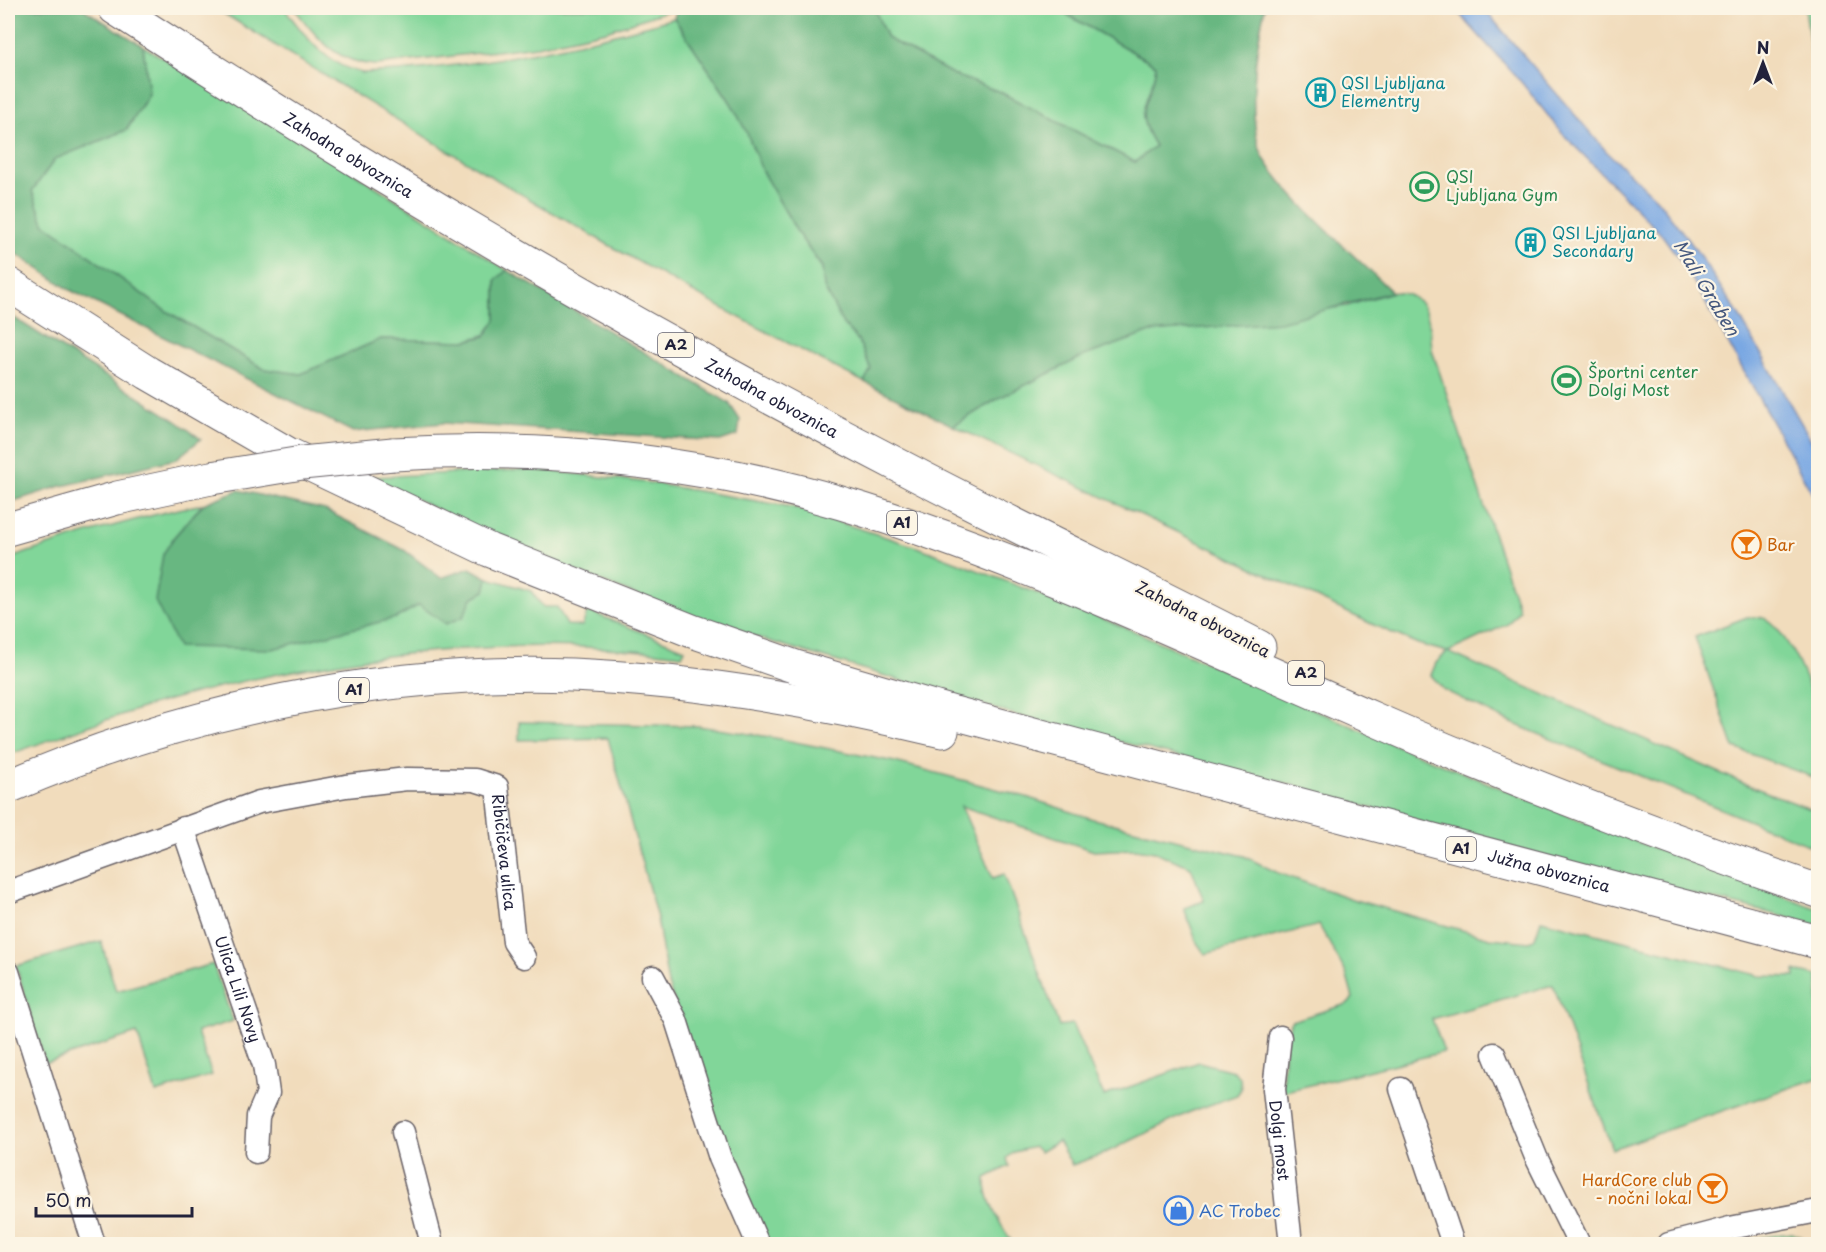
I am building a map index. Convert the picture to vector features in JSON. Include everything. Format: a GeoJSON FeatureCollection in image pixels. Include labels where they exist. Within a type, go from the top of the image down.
{"type":"FeatureCollection","features":[{"type":"Feature","properties":{"kind":"highway","name":"Zahodna obvoznica"},"geometry":{"type":"LineString","coordinates":[[115,8],[352,157],[622,315],[917,475],[1283,659],[1380,722]]}},
{"type":"Feature","properties":{"kind":"highway"},"geometry":{"type":"LineString","coordinates":[[8,284],[157,379],[288,454],[389,504],[539,572],[693,631],[796,667],[1116,757]]}},
{"type":"Feature","properties":{"kind":"highway","name":"A1"},"geometry":{"type":"LineString","coordinates":[[8,529],[79,508],[212,478],[302,463],[393,454],[506,450],[621,458],[728,476],[841,503],[952,541],[1046,577],[1380,722],[1576,801],[1811,888]]}},
{"type":"Feature","properties":{"kind":"highway","name":"A1"},"geometry":{"type":"LineString","coordinates":[[8,787],[129,741],[259,707],[346,690],[404,683],[516,676],[572,675],[640,680],[740,693],[909,724],[1064,763],[1090,763],[1116,757]]}},
{"type":"Feature","properties":{"kind":"highway","name":"Južna obvoznica"},"geometry":{"type":"LineString","coordinates":[[1116,757],[1813,941]]}},
{"type":"Feature","properties":{"kind":"street","name":"Ribičičeva ulica"},"geometry":{"type":"LineString","coordinates":[[183,828],[259,802],[346,786],[407,779],[475,780],[497,787],[514,942],[524,957]]}},
{"type":"Feature","properties":{"kind":"street"},"geometry":{"type":"LineString","coordinates":[[8,892],[183,828]]}},
{"type":"Feature","properties":{"kind":"street","name":"Ulica Lili Novy"},"geometry":{"type":"LineString","coordinates":[[183,828],[264,1065],[268,1093],[258,1116],[256,1152]]}},
{"type":"Feature","properties":{"kind":"street"},"geometry":{"type":"LineString","coordinates":[[8,972],[94,1245]]}},
{"type":"Feature","properties":{"kind":"street"},"geometry":{"type":"LineString","coordinates":[[653,977],[676,1020],[720,1158],[758,1245]]}},
{"type":"Feature","properties":{"kind":"street","name":"Dolgi most"},"geometry":{"type":"LineString","coordinates":[[1280,1036],[1274,1089],[1291,1245]]}},
{"type":"Feature","properties":{"kind":"street"},"geometry":{"type":"LineString","coordinates":[[1494,1054],[1536,1156],[1579,1245]]}},
{"type":"Feature","properties":{"kind":"street"},"geometry":{"type":"LineString","coordinates":[[1401,1089],[1453,1245]]}},
{"type":"Feature","properties":{"kind":"street"},"geometry":{"type":"LineString","coordinates":[[403,1132],[432,1245]]}},
{"type":"Feature","properties":{"kind":"street"},"geometry":{"type":"LineString","coordinates":[[1669,1245],[1730,1228],[1818,1211]]}},
{"type":"Feature","properties":{"kind":"green space"},"geometry":{"type":"Polygon","coordinates":[[[8,8],[82,8],[143,46],[149,94],[126,130],[55,159],[32,191],[44,223],[163,309],[264,369],[301,374],[381,339],[465,341],[485,336],[496,320],[496,280],[507,270],[729,403],[740,420],[738,435],[720,441],[443,423],[353,432],[70,290],[8,248],[8,8]]]}},
{"type":"Feature","properties":{"kind":"green space"},"geometry":{"type":"Polygon","coordinates":[[[215,8],[284,8],[327,57],[337,64],[362,73],[481,62],[559,48],[674,18],[731,103],[747,133],[763,173],[799,235],[822,268],[824,287],[843,324],[858,340],[871,369],[864,382],[698,295],[535,202],[215,8]]]}},
{"type":"Feature","properties":{"kind":"green space"},"geometry":{"type":"Polygon","coordinates":[[[294,8],[676,8],[606,31],[537,46],[377,65],[363,63],[339,54],[320,39],[294,8]]]}},
{"type":"Feature","properties":{"kind":"green space"},"geometry":{"type":"Polygon","coordinates":[[[677,8],[874,8],[887,38],[954,75],[1000,92],[1135,162],[1155,146],[1144,122],[1143,113],[1156,65],[1055,8],[1265,8],[1258,42],[1254,107],[1255,127],[1265,160],[1307,211],[1392,292],[1280,322],[1151,332],[1084,356],[999,398],[953,426],[864,382],[871,369],[858,340],[843,324],[824,287],[822,267],[799,235],[763,173],[747,133],[731,103],[674,18],[677,8]]]}},
{"type":"Feature","properties":{"kind":"green space"},"geometry":{"type":"Polygon","coordinates":[[[874,8],[1055,8],[1156,65],[1143,114],[1144,123],[1155,146],[1135,162],[1000,92],[954,75],[887,38],[874,8]]]}},
{"type":"Feature","properties":{"kind":"green space"},"geometry":{"type":"Polygon","coordinates":[[[1805,8],[1818,8],[1818,103],[1805,8]]]}},
{"type":"Feature","properties":{"kind":"green space"},"geometry":{"type":"Polygon","coordinates":[[[143,46],[348,169],[507,270],[496,280],[496,320],[485,335],[465,341],[381,339],[301,374],[264,369],[163,309],[44,223],[32,191],[55,159],[127,130],[149,94],[143,46]]]}},
{"type":"Feature","properties":{"kind":"green space"},"geometry":{"type":"Polygon","coordinates":[[[1392,292],[1413,297],[1425,310],[1430,328],[1432,350],[1519,610],[1508,624],[1448,652],[1745,784],[1818,812],[1818,849],[1507,721],[1444,690],[1431,675],[1436,663],[1447,652],[1418,644],[1376,626],[953,426],[999,398],[1084,356],[1151,332],[1206,327],[1347,306],[1392,292]]]}},
{"type":"Feature","properties":{"kind":"green space"},"geometry":{"type":"Polygon","coordinates":[[[8,314],[175,420],[201,439],[176,459],[58,487],[8,503],[8,314]]]}},
{"type":"Feature","properties":{"kind":"green space"},"geometry":{"type":"Polygon","coordinates":[[[536,469],[651,483],[792,507],[923,549],[1134,631],[1395,745],[1579,820],[1818,909],[1818,925],[1541,857],[1285,783],[1036,721],[712,624],[514,548],[372,477],[536,469]]]}},
{"type":"Feature","properties":{"kind":"green space"},"geometry":{"type":"Polygon","coordinates":[[[238,490],[325,510],[404,550],[441,578],[470,568],[488,578],[485,591],[472,598],[463,617],[446,624],[419,605],[396,618],[272,649],[178,647],[155,601],[163,554],[174,537],[203,504],[238,490]]]}},
{"type":"Feature","properties":{"kind":"green space"},"geometry":{"type":"Polygon","coordinates":[[[203,504],[174,537],[396,618],[419,605],[463,617],[472,598],[485,591],[488,578],[531,591],[543,607],[557,607],[567,625],[582,626],[588,611],[685,649],[682,655],[550,646],[485,648],[420,652],[355,660],[290,671],[162,702],[8,755],[8,559],[104,528],[203,504]]]}},
{"type":"Feature","properties":{"kind":"green space"},"geometry":{"type":"Polygon","coordinates":[[[1747,617],[1767,619],[1785,640],[1800,666],[1819,726],[1818,779],[1734,748],[1695,637],[1747,617]]]}},
{"type":"Feature","properties":{"kind":"green space"},"geometry":{"type":"Polygon","coordinates":[[[519,722],[698,726],[770,737],[895,762],[1026,797],[1093,819],[1244,856],[1278,873],[1355,900],[1490,938],[1529,942],[1535,938],[1541,920],[1760,976],[1795,977],[1795,971],[1818,976],[1818,1078],[1612,1149],[1553,985],[1432,1019],[1444,1052],[1282,1092],[1285,1042],[1291,1021],[1347,1004],[1353,998],[1346,973],[1319,925],[1205,954],[1197,943],[1184,908],[1204,901],[1191,867],[1155,852],[1135,849],[1094,851],[961,806],[993,878],[1004,874],[1059,1026],[1072,1024],[1104,1096],[1199,1062],[1233,1071],[1240,1077],[1241,1089],[1237,1095],[1190,1112],[1103,1154],[1072,1165],[1058,1141],[1040,1152],[1034,1147],[1014,1152],[1007,1158],[1009,1166],[986,1178],[991,1204],[1013,1244],[771,1244],[758,1227],[720,1130],[668,984],[657,918],[608,738],[519,740],[519,722]]]}},
{"type":"Feature","properties":{"kind":"green space"},"geometry":{"type":"Polygon","coordinates":[[[101,941],[116,991],[213,964],[233,1021],[197,1032],[212,1075],[156,1093],[137,1033],[45,1063],[16,966],[101,941]]]}},
{"type":"Feature","properties":{"kind":"green space"},"geometry":{"type":"Polygon","coordinates":[[[1792,1233],[1816,1244],[1718,1244],[1724,1243],[1792,1233]]]}},
{"type":"Feature","properties":{"kind":"water","name":"Mali Graben"},"geometry":{"type":"Polygon","coordinates":[[[1454,8],[1483,8],[1606,151],[1657,199],[1694,247],[1737,312],[1818,452],[1818,504],[1686,268],[1662,235],[1562,133],[1522,83],[1454,8]]]}},
{"type":"Feature","properties":{"kind":"place","name":"QSI Ljubljana Elementry"},"geometry":{"type":"Point","coordinates":[1320,92]}},
{"type":"Feature","properties":{"kind":"place","name":"QSI Ljubljana Gym"},"geometry":{"type":"Point","coordinates":[1425,186]}},
{"type":"Feature","properties":{"kind":"place","name":"QSI Ljubljana Secondary"},"geometry":{"type":"Point","coordinates":[1531,242]}},
{"type":"Feature","properties":{"kind":"place","name":"Športni center Dolgi Most"},"geometry":{"type":"Point","coordinates":[1567,381]}},
{"type":"Feature","properties":{"kind":"place","name":"Bar"},"geometry":{"type":"Point","coordinates":[1746,545]}},
{"type":"Feature","properties":{"kind":"place","name":"HardCore club - nočni lokal"},"geometry":{"type":"Point","coordinates":[1713,1189]}},
{"type":"Feature","properties":{"kind":"place","name":"AC Trobec"},"geometry":{"type":"Point","coordinates":[1178,1211]}}]}
